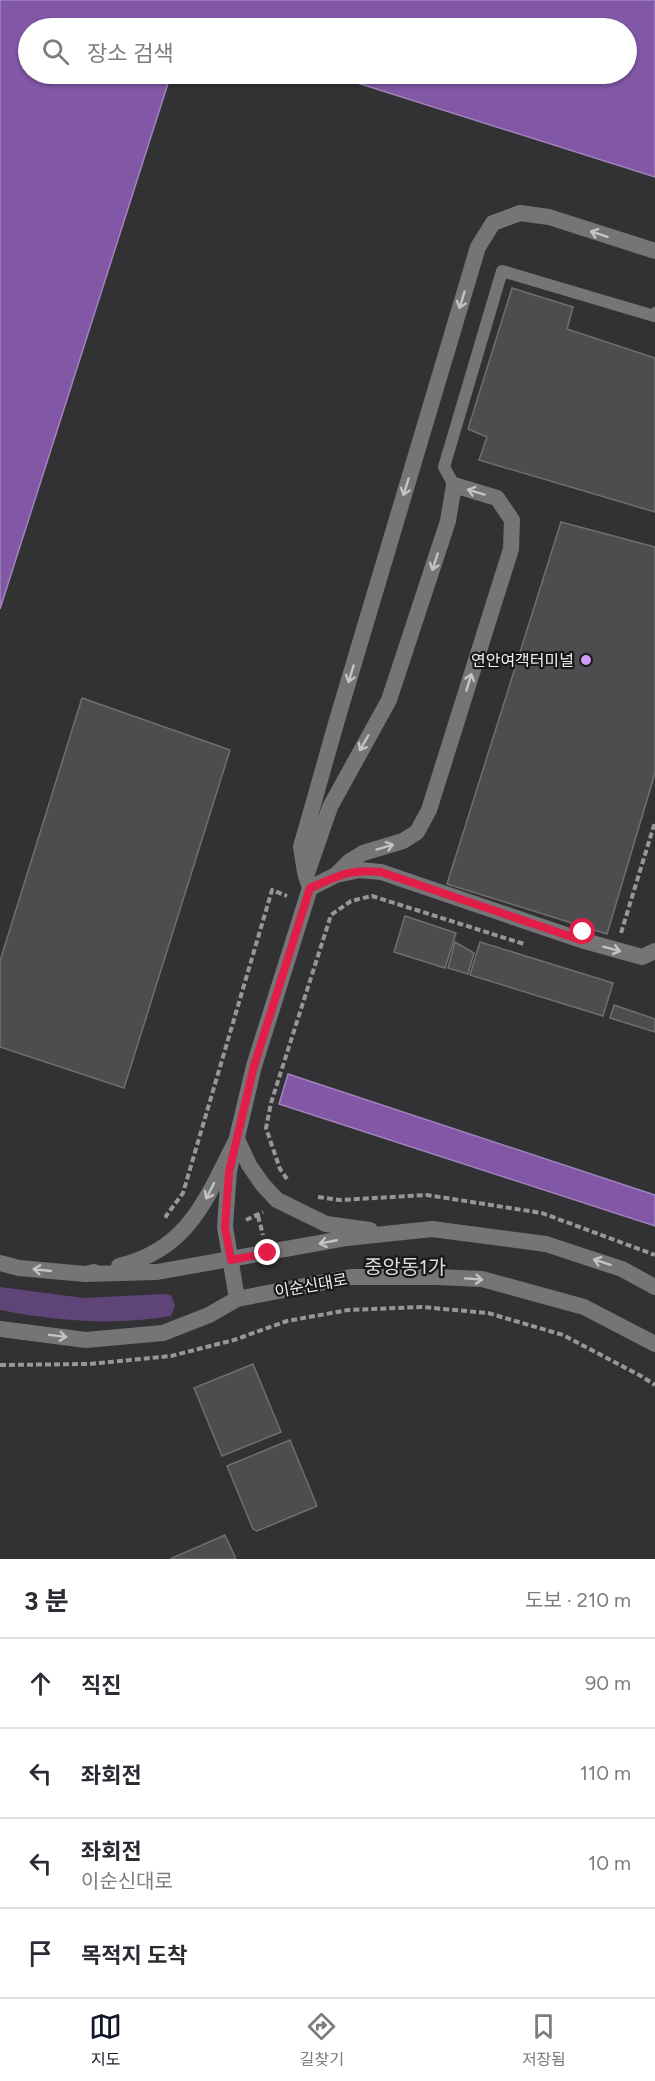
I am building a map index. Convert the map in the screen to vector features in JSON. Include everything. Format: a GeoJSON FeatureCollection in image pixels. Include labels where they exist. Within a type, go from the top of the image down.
{"type":"FeatureCollection","features":[{"type":"Feature","properties":{"kind":"street"},"geometry":{"type":"LineString","coordinates":[[307,889],[301,847],[478,247],[493,223],[520,213],[549,217],[655,251]]}},
{"type":"Feature","properties":{"kind":"street"},"geometry":{"type":"LineString","coordinates":[[237,1299],[225,1227],[229,1172],[254,1066],[330,807],[389,700],[448,521],[454,485],[497,498],[512,520],[511,549],[429,810],[417,832],[403,841],[363,853],[350,861],[336,875]]}},
{"type":"Feature","properties":{"kind":"street"},"geometry":{"type":"LineString","coordinates":[[307,889],[336,875],[360,870],[381,872],[581,940],[642,957],[655,951]]}},
{"type":"Feature","properties":{"kind":"street"},"geometry":{"type":"LineString","coordinates":[[237,1138],[249,1165],[263,1185],[278,1200],[326,1224],[391,1234]]}},
{"type":"Feature","properties":{"kind":"street"},"geometry":{"type":"LineString","coordinates":[[85,1274],[139,1261],[166,1247],[201,1209],[237,1138]]}},
{"type":"Feature","properties":{"kind":"street"},"geometry":{"type":"LineString","coordinates":[[0,1263],[19,1268],[85,1274],[157,1272],[347,1238],[432,1229],[546,1244],[622,1269],[655,1287]]}},
{"type":"Feature","properties":{"kind":"street","name":"이순신대로"},"geometry":{"type":"LineString","coordinates":[[0,1329],[86,1340],[163,1333],[209,1315],[237,1299],[351,1277],[482,1279],[584,1307],[655,1344]]}},
{"type":"Feature","properties":{"kind":"lane"},"geometry":{"type":"LineString","coordinates":[[454,485],[444,467],[502,271],[654,316],[655,313]]}},
{"type":"Feature","properties":{"kind":"path"},"geometry":{"type":"LineString","coordinates":[[619,940],[655,822]]}},
{"type":"Feature","properties":{"kind":"path"},"geometry":{"type":"LineString","coordinates":[[171,1220],[166,1216],[183,1193],[273,890],[307,889],[331,915]]}},
{"type":"Feature","properties":{"kind":"path"},"geometry":{"type":"LineString","coordinates":[[293,1188],[280,1169],[266,1128],[271,1103],[331,915],[351,901],[372,896],[530,946]]}},
{"type":"Feature","properties":{"kind":"path"},"geometry":{"type":"LineString","coordinates":[[306,1195],[340,1200],[427,1195],[542,1213],[655,1255]]}},
{"type":"Feature","properties":{"kind":"path"},"geometry":{"type":"LineString","coordinates":[[258,1216],[264,1239]]}},
{"type":"Feature","properties":{"kind":"path"},"geometry":{"type":"LineString","coordinates":[[0,1365],[89,1364],[171,1356],[234,1340],[287,1321],[348,1310],[422,1307],[488,1313],[562,1335],[655,1385]]}},
{"type":"Feature","properties":{"kind":"shaded area"},"geometry":{"type":"Polygon","coordinates":[[[0,0],[655,0],[655,177],[361,84],[637,84],[637,18],[18,18],[18,84],[168,84],[0,609],[0,0]]]}},
{"type":"Feature","properties":{"kind":"shaded area"},"geometry":{"type":"Polygon","coordinates":[[[288,1074],[655,1195],[655,1226],[279,1104],[288,1074]]]}},
{"type":"Feature","properties":{"kind":"shaded area"},"geometry":{"type":"Polygon","coordinates":[[[0,1287],[84,1298],[163,1294],[171,1295],[175,1305],[171,1316],[128,1321],[85,1321],[42,1317],[0,1310],[0,1287]]]}},
{"type":"Feature","properties":{"kind":"building"},"geometry":{"type":"Polygon","coordinates":[[[512,288],[573,307],[567,329],[655,358],[655,512],[479,460],[487,437],[468,429],[512,288]]]}},
{"type":"Feature","properties":{"kind":"building","name":"연안여객터미널"},"geometry":{"type":"Polygon","coordinates":[[[561,522],[655,547],[655,773],[607,934],[447,884],[561,522]]]}},
{"type":"Feature","properties":{"kind":"building"},"geometry":{"type":"Polygon","coordinates":[[[82,698],[230,750],[124,1088],[0,1047],[0,961],[82,698]]]}},
{"type":"Feature","properties":{"kind":"building"},"geometry":{"type":"Polygon","coordinates":[[[405,916],[456,933],[445,968],[394,952],[405,916]]]}},
{"type":"Feature","properties":{"kind":"building"},"geometry":{"type":"Polygon","coordinates":[[[455,942],[474,953],[468,974],[448,968],[455,942]]]}},
{"type":"Feature","properties":{"kind":"building"},"geometry":{"type":"Polygon","coordinates":[[[480,942],[613,983],[603,1016],[470,975],[480,942]]]}},
{"type":"Feature","properties":{"kind":"building"},"geometry":{"type":"Polygon","coordinates":[[[614,1005],[655,1019],[655,1032],[610,1018],[614,1005]]]}},
{"type":"Feature","properties":{"kind":"building"},"geometry":{"type":"Polygon","coordinates":[[[253,1364],[281,1432],[222,1456],[194,1388],[253,1364]]]}},
{"type":"Feature","properties":{"kind":"building"},"geometry":{"type":"Polygon","coordinates":[[[290,1440],[317,1506],[257,1531],[253,1529],[227,1466],[290,1440]]]}},
{"type":"Feature","properties":{"kind":"building"},"geometry":{"type":"Polygon","coordinates":[[[225,1535],[236,1559],[170,1559],[225,1535]]]}},
{"type":"Feature","properties":{"kind":"place","name":"연안여객터미널"},"geometry":{"type":"Point","coordinates":[586,660]}},
{"type":"Feature","properties":{"kind":"district","name":"중앙동1가"},"geometry":{"type":"Point","coordinates":[405,1267]}},
{"type":"Feature","properties":{"kind":"route"},"geometry":{"type":"LineString","coordinates":[[268,1253],[231,1260],[225,1227],[229,1172],[254,1066],[310,888],[336,875],[360,870],[381,872],[581,940],[583,932]]}}]}
